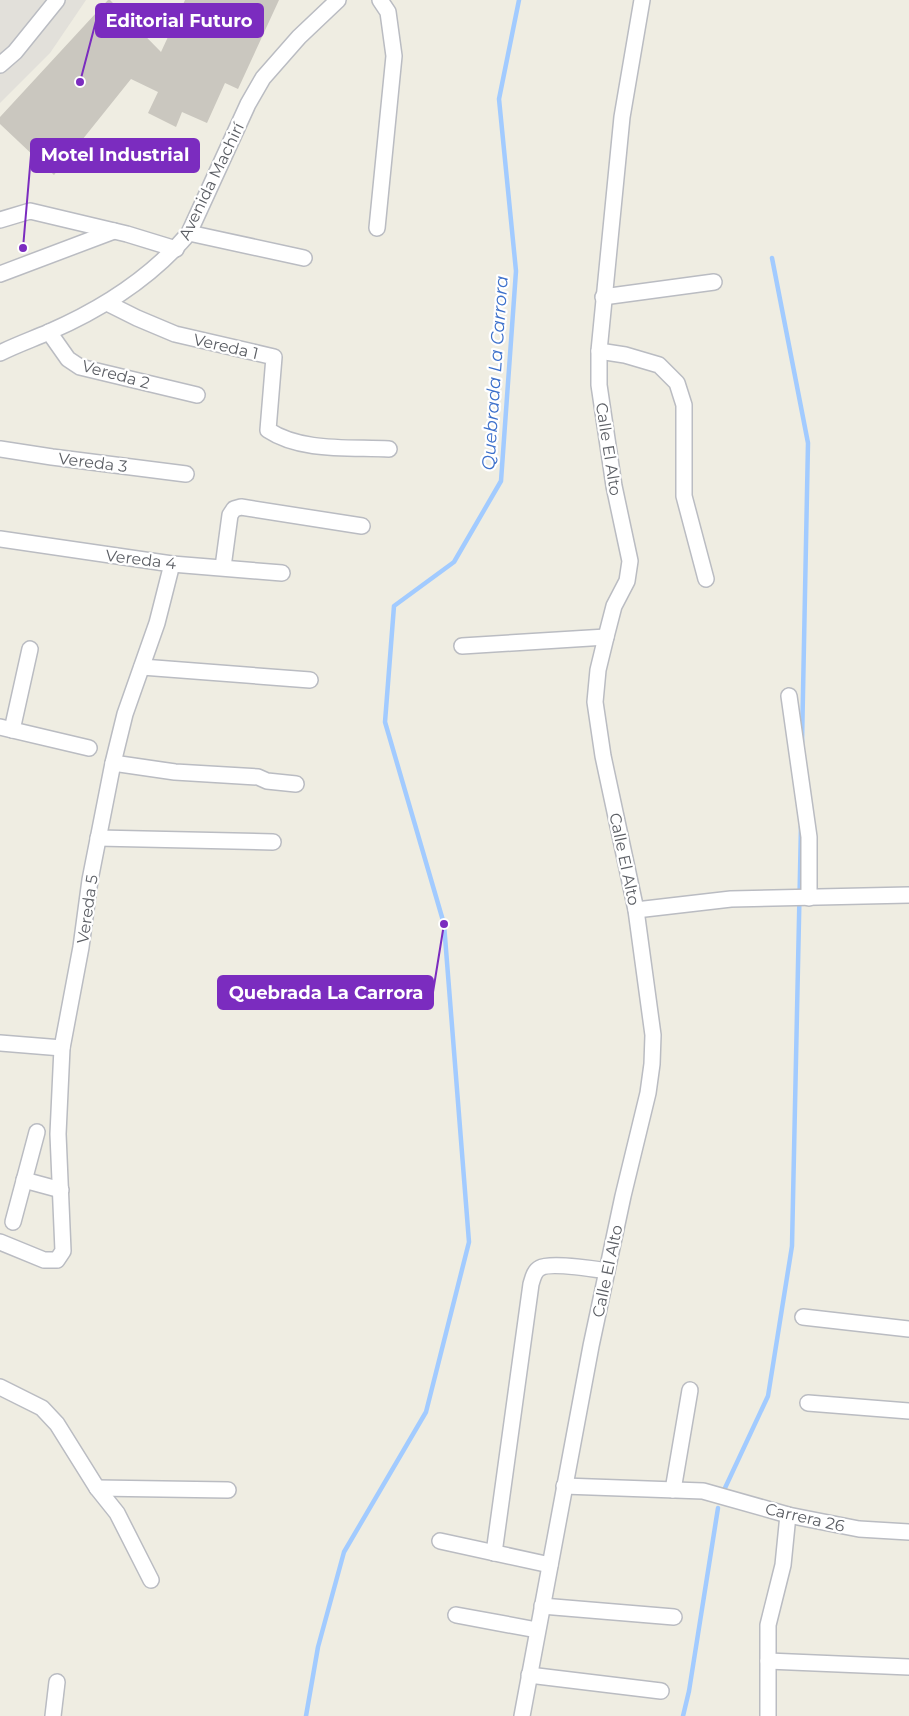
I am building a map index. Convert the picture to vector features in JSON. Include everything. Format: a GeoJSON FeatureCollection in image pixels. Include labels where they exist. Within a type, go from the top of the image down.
{"type":"FeatureCollection","features":[{"type":"Feature","properties":{"kind":"street"},"geometry":{"type":"LineString","coordinates":[[0,66],[15,52],[56,0]]}},
{"type":"Feature","properties":{"kind":"street","name":"Avenida Machirí"},"geometry":{"type":"LineString","coordinates":[[0,353],[49,332],[107,303],[137,284],[176,249],[189,234],[248,104],[263,78],[299,37],[338,0]]}},
{"type":"Feature","properties":{"kind":"street"},"geometry":{"type":"LineString","coordinates":[[377,228],[394,56],[388,12],[380,0]]}},
{"type":"Feature","properties":{"kind":"street","name":"Calle El Alto"},"geometry":{"type":"LineString","coordinates":[[522,1716],[606,1271],[648,1093],[652,1064],[653,1035],[636,910],[603,756],[595,702],[598,670],[606,637],[614,606],[627,581],[630,561],[614,486],[598,385],[603,297],[622,117],[642,0]]}},
{"type":"Feature","properties":{"kind":"street"},"geometry":{"type":"LineString","coordinates":[[0,220],[30,211],[114,231],[176,249]]}},
{"type":"Feature","properties":{"kind":"street"},"geometry":{"type":"LineString","coordinates":[[0,274],[114,231]]}},
{"type":"Feature","properties":{"kind":"street"},"geometry":{"type":"LineString","coordinates":[[189,234],[304,258]]}},
{"type":"Feature","properties":{"kind":"street"},"geometry":{"type":"LineString","coordinates":[[603,297],[714,282]]}},
{"type":"Feature","properties":{"kind":"street","name":"Vereda 1"},"geometry":{"type":"LineString","coordinates":[[107,303],[175,334],[274,358],[268,430],[280,438],[304,445],[389,449]]}},
{"type":"Feature","properties":{"kind":"street","name":"Vereda 2"},"geometry":{"type":"LineString","coordinates":[[49,332],[68,359],[80,367],[197,395]]}},
{"type":"Feature","properties":{"kind":"street"},"geometry":{"type":"LineString","coordinates":[[599,351],[625,355],[659,365],[677,384],[684,405],[684,496],[706,579]]}},
{"type":"Feature","properties":{"kind":"street","name":"Vereda 3"},"geometry":{"type":"LineString","coordinates":[[0,449],[186,474]]}},
{"type":"Feature","properties":{"kind":"street"},"geometry":{"type":"LineString","coordinates":[[223,567],[230,515],[234,508],[241,507],[362,526]]}},
{"type":"Feature","properties":{"kind":"street","name":"Vereda 4"},"geometry":{"type":"LineString","coordinates":[[0,539],[172,564],[282,573]]}},
{"type":"Feature","properties":{"kind":"street","name":"Vereda 5"},"geometry":{"type":"LineString","coordinates":[[0,1242],[44,1260],[57,1260],[63,1251],[58,1134],[62,1048],[81,947],[90,880],[113,763],[125,714],[156,623],[172,564]]}},
{"type":"Feature","properties":{"kind":"street"},"geometry":{"type":"LineString","coordinates":[[462,646],[606,637]]}},
{"type":"Feature","properties":{"kind":"street"},"geometry":{"type":"LineString","coordinates":[[30,649],[6,728],[90,748]]}},
{"type":"Feature","properties":{"kind":"street"},"geometry":{"type":"LineString","coordinates":[[142,667],[310,680]]}},
{"type":"Feature","properties":{"kind":"street"},"geometry":{"type":"LineString","coordinates":[[789,696],[809,837],[809,898]]}},
{"type":"Feature","properties":{"kind":"street"},"geometry":{"type":"LineString","coordinates":[[113,763],[175,772],[258,777],[267,781],[296,784]]}},
{"type":"Feature","properties":{"kind":"street"},"geometry":{"type":"LineString","coordinates":[[98,838],[274,842]]}},
{"type":"Feature","properties":{"kind":"street"},"geometry":{"type":"LineString","coordinates":[[636,910],[731,899],[909,895]]}},
{"type":"Feature","properties":{"kind":"street"},"geometry":{"type":"LineString","coordinates":[[0,1043],[62,1048]]}},
{"type":"Feature","properties":{"kind":"street"},"geometry":{"type":"LineString","coordinates":[[13,1222],[37,1132]]}},
{"type":"Feature","properties":{"kind":"street"},"geometry":{"type":"LineString","coordinates":[[24,1180],[61,1190]]}},
{"type":"Feature","properties":{"kind":"street"},"geometry":{"type":"LineString","coordinates":[[494,1553],[531,1284],[535,1272],[542,1266],[584,1267],[606,1271]]}},
{"type":"Feature","properties":{"kind":"street"},"geometry":{"type":"LineString","coordinates":[[803,1317],[909,1329]]}},
{"type":"Feature","properties":{"kind":"street"},"geometry":{"type":"LineString","coordinates":[[0,1387],[42,1408],[58,1424],[97,1488],[117,1513],[151,1580]]}},
{"type":"Feature","properties":{"kind":"street"},"geometry":{"type":"LineString","coordinates":[[673,1490],[690,1390]]}},
{"type":"Feature","properties":{"kind":"street"},"geometry":{"type":"LineString","coordinates":[[808,1403],[909,1411]]}},
{"type":"Feature","properties":{"kind":"street","name":"Carrera 26"},"geometry":{"type":"LineString","coordinates":[[564,1486],[703,1492],[788,1515],[859,1529],[909,1532]]}},
{"type":"Feature","properties":{"kind":"street"},"geometry":{"type":"LineString","coordinates":[[97,1488],[228,1490]]}},
{"type":"Feature","properties":{"kind":"street"},"geometry":{"type":"LineString","coordinates":[[768,1716],[768,1625],[783,1565],[788,1515]]}},
{"type":"Feature","properties":{"kind":"street"},"geometry":{"type":"LineString","coordinates":[[440,1541],[550,1566]]}},
{"type":"Feature","properties":{"kind":"street"},"geometry":{"type":"LineString","coordinates":[[542,1606],[674,1617]]}},
{"type":"Feature","properties":{"kind":"street"},"geometry":{"type":"LineString","coordinates":[[456,1614],[537,1630]]}},
{"type":"Feature","properties":{"kind":"street"},"geometry":{"type":"LineString","coordinates":[[768,1661],[909,1667]]}},
{"type":"Feature","properties":{"kind":"street"},"geometry":{"type":"LineString","coordinates":[[529,1676],[661,1691]]}},
{"type":"Feature","properties":{"kind":"street"},"geometry":{"type":"LineString","coordinates":[[53,1716],[57,1682]]}},
{"type":"Feature","properties":{"kind":"shaded area"},"geometry":{"type":"Polygon","coordinates":[[[0,0],[86,0],[50,53],[0,103],[0,0]]]}},
{"type":"Feature","properties":{"kind":"building"},"geometry":{"type":"Polygon","coordinates":[[[108,0],[161,52],[185,0],[279,0],[238,89],[225,83],[207,123],[182,112],[176,127],[148,113],[158,92],[131,79],[54,175],[0,124],[0,117],[108,0]]]}},
{"type":"Feature","properties":{"kind":"waterway","name":"Quebrada La Carrora"},"geometry":{"type":"LineString","coordinates":[[306,1716],[318,1647],[344,1552],[426,1412],[469,1242],[444,924],[385,722],[394,606],[454,562],[501,481],[516,271],[499,99],[519,0]]}},
{"type":"Feature","properties":{"kind":"waterway"},"geometry":{"type":"LineString","coordinates":[[772,258],[808,443],[802,743]]}},
{"type":"Feature","properties":{"kind":"waterway"},"geometry":{"type":"LineString","coordinates":[[725,1488],[768,1396],[792,1246],[801,826]]}},
{"type":"Feature","properties":{"kind":"waterway"},"geometry":{"type":"LineString","coordinates":[[683,1716],[689,1691],[718,1508]]}},
{"type":"Feature","properties":{"kind":"place","name":"Editorial Futuro"},"geometry":{"type":"Point","coordinates":[80,82]}},
{"type":"Feature","properties":{"kind":"place","name":"Motel Industrial"},"geometry":{"type":"Point","coordinates":[23,248]}},
{"type":"Feature","properties":{"kind":"place","name":"Quebrada La Carrora"},"geometry":{"type":"Point","coordinates":[444,924]}}]}
